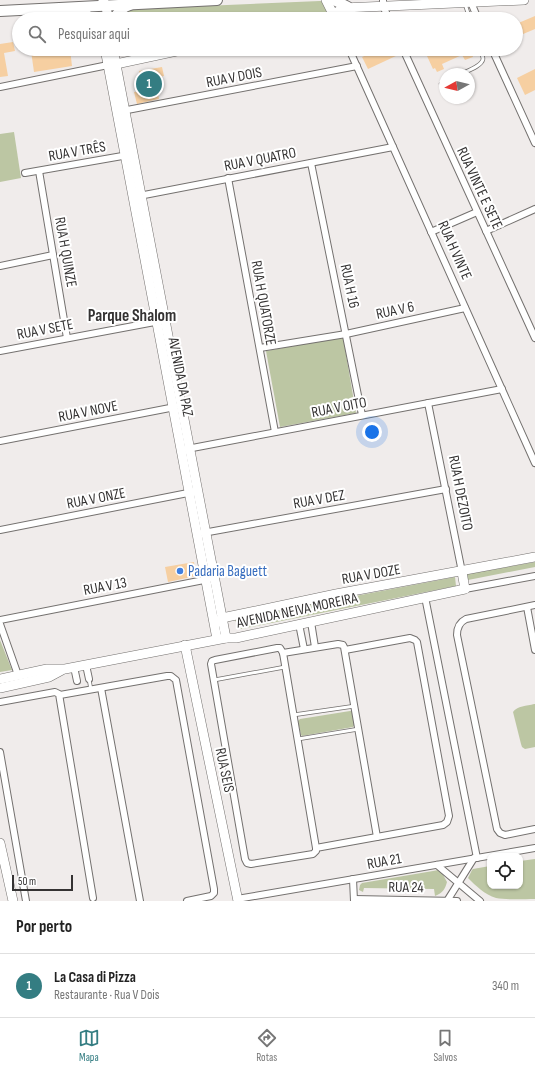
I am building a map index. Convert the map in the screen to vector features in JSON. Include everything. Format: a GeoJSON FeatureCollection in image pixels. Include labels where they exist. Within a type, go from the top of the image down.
{"type":"FeatureCollection","features":[{"type":"Feature","properties":{"kind":"main road"},"geometry":{"type":"LineString","coordinates":[[0,11],[74,8],[104,3],[132,5],[217,0]]}},
{"type":"Feature","properties":{"kind":"main road"},"geometry":{"type":"LineString","coordinates":[[334,0],[348,8]]}},
{"type":"Feature","properties":{"kind":"main road"},"geometry":{"type":"LineString","coordinates":[[119,12],[125,7],[132,5]]}},
{"type":"Feature","properties":{"kind":"street"},"geometry":{"type":"LineString","coordinates":[[326,0],[331,12]]}},
{"type":"Feature","properties":{"kind":"street"},"geometry":{"type":"LineString","coordinates":[[338,12],[343,8],[383,3],[524,0]]}},
{"type":"Feature","properties":{"kind":"street"},"geometry":{"type":"LineString","coordinates":[[468,2],[474,12]]}},
{"type":"Feature","properties":{"kind":"street"},"geometry":{"type":"LineString","coordinates":[[74,8],[84,12]]}},
{"type":"Feature","properties":{"kind":"street","name":"AVENIDA DA PAZ"},"geometry":{"type":"LineString","coordinates":[[108,56],[112,64],[210,579],[222,618],[221,638]]}},
{"type":"Feature","properties":{"kind":"street","name":"AVENIDA DA PAZ"},"geometry":{"type":"LineString","coordinates":[[112,64],[113,56]]}},
{"type":"Feature","properties":{"kind":"street"},"geometry":{"type":"LineString","coordinates":[[0,87],[151,56]]}},
{"type":"Feature","properties":{"kind":"street","name":"RUA H VINTE"},"geometry":{"type":"LineString","coordinates":[[352,56],[535,463]]}},
{"type":"Feature","properties":{"kind":"street","name":"RUA VINTE E SETE"},"geometry":{"type":"LineString","coordinates":[[406,56],[535,338]]}},
{"type":"Feature","properties":{"kind":"street"},"geometry":{"type":"LineString","coordinates":[[495,56],[535,143]]}},
{"type":"Feature","properties":{"kind":"street","name":"RUA V DOIS"},"geometry":{"type":"LineString","coordinates":[[121,111],[357,66]]}},
{"type":"Feature","properties":{"kind":"street","name":"RUA V QUATRO"},"geometry":{"type":"LineString","coordinates":[[137,196],[393,147]]}},
{"type":"Feature","properties":{"kind":"street","name":"RUA V TRÊS"},"geometry":{"type":"LineString","coordinates":[[25,173],[129,155]]}},
{"type":"Feature","properties":{"kind":"street","name":"RUA H 16"},"geometry":{"type":"LineString","coordinates":[[311,162],[362,415]]}},
{"type":"Feature","properties":{"kind":"street","name":"RUA H QUINZE"},"geometry":{"type":"LineString","coordinates":[[39,171],[67,338]]}},
{"type":"Feature","properties":{"kind":"street","name":"RUA H QUATORZE"},"geometry":{"type":"LineString","coordinates":[[228,178],[275,432]]}},
{"type":"Feature","properties":{"kind":"street"},"geometry":{"type":"LineString","coordinates":[[486,231],[535,209]]}},
{"type":"Feature","properties":{"kind":"street"},"geometry":{"type":"LineString","coordinates":[[431,232],[477,212]]}},
{"type":"Feature","properties":{"kind":"street"},"geometry":{"type":"LineString","coordinates":[[0,266],[53,255]]}},
{"type":"Feature","properties":{"kind":"street","name":"RUA V 6"},"geometry":{"type":"LineString","coordinates":[[260,348],[346,334],[465,308]]}},
{"type":"Feature","properties":{"kind":"street","name":"RUA V SETE"},"geometry":{"type":"LineString","coordinates":[[0,351],[161,321]]}},
{"type":"Feature","properties":{"kind":"street","name":"RUA V OITO"},"geometry":{"type":"LineString","coordinates":[[185,449],[502,389]]}},
{"type":"Feature","properties":{"kind":"street","name":"RUA H DEZOITO"},"geometry":{"type":"LineString","coordinates":[[428,403],[466,589]]}},
{"type":"Feature","properties":{"kind":"street","name":"RUA V NOVE"},"geometry":{"type":"LineString","coordinates":[[0,442],[177,406]]}},
{"type":"Feature","properties":{"kind":"street","name":"RUA V DEZ"},"geometry":{"type":"LineString","coordinates":[[201,534],[446,489]]}},
{"type":"Feature","properties":{"kind":"street","name":"RUA V ONZE"},"geometry":{"type":"LineString","coordinates":[[0,530],[193,492]]}},
{"type":"Feature","properties":{"kind":"street","name":"RUA V DOZE"},"geometry":{"type":"LineString","coordinates":[[214,625],[222,618],[336,594],[462,572],[535,557]]}},
{"type":"Feature","properties":{"kind":"street","name":"AVENIDA NEIVA MOREIRA"},"geometry":{"type":"LineString","coordinates":[[0,679],[48,668],[70,668],[221,638],[236,638],[466,589],[535,576]]}},
{"type":"Feature","properties":{"kind":"street","name":"AVENIDA DA PAZ"},"geometry":{"type":"LineString","coordinates":[[210,579],[214,625],[221,638]]}},
{"type":"Feature","properties":{"kind":"street","name":"RUA V 13"},"geometry":{"type":"LineString","coordinates":[[0,620],[210,579]]}},
{"type":"Feature","properties":{"kind":"street"},"geometry":{"type":"LineString","coordinates":[[425,598],[476,858],[447,901]]}},
{"type":"Feature","properties":{"kind":"street"},"geometry":{"type":"LineString","coordinates":[[535,605],[466,619],[458,627],[457,635],[497,829],[500,833],[505,835],[535,829]]}},
{"type":"Feature","properties":{"kind":"street"},"geometry":{"type":"LineString","coordinates":[[526,607],[535,650]]}},
{"type":"Feature","properties":{"kind":"street"},"geometry":{"type":"LineString","coordinates":[[311,622],[315,647]]}},
{"type":"Feature","properties":{"kind":"street"},"geometry":{"type":"LineString","coordinates":[[0,624],[18,675]]}},
{"type":"Feature","properties":{"kind":"street"},"geometry":{"type":"LineString","coordinates":[[299,624],[304,649]]}},
{"type":"Feature","properties":{"kind":"street"},"geometry":{"type":"LineString","coordinates":[[316,848],[443,825],[447,822],[449,816],[417,642],[410,638],[345,650]]}},
{"type":"Feature","properties":{"kind":"street"},"geometry":{"type":"LineString","coordinates":[[283,652],[338,644],[343,645],[377,837]]}},
{"type":"Feature","properties":{"kind":"street","name":"RUA SEIS"},"geometry":{"type":"LineString","coordinates":[[185,646],[238,900]]}},
{"type":"Feature","properties":{"kind":"street"},"geometry":{"type":"LineString","coordinates":[[277,648],[280,648],[283,652],[316,851],[313,854],[251,864],[246,862],[211,664],[213,660],[277,648]]}},
{"type":"Feature","properties":{"kind":"street"},"geometry":{"type":"LineString","coordinates":[[86,665],[89,679]]}},
{"type":"Feature","properties":{"kind":"street"},"geometry":{"type":"LineString","coordinates":[[70,668],[77,681]]}},
{"type":"Feature","properties":{"kind":"street","name":"AVENIDA NEIVA MOREIRA"},"geometry":{"type":"LineString","coordinates":[[0,688],[49,677],[70,668]]}},
{"type":"Feature","properties":{"kind":"street"},"geometry":{"type":"LineString","coordinates":[[60,696],[167,676],[174,678],[177,683],[214,889],[214,893],[211,896],[187,901]]}},
{"type":"Feature","properties":{"kind":"street"},"geometry":{"type":"LineString","coordinates":[[101,688],[140,901]]}},
{"type":"Feature","properties":{"kind":"street"},"geometry":{"type":"LineString","coordinates":[[0,702],[55,692],[58,692],[60,696],[93,898]]}},
{"type":"Feature","properties":{"kind":"street"},"geometry":{"type":"LineString","coordinates":[[0,752],[26,901]]}},
{"type":"Feature","properties":{"kind":"street"},"geometry":{"type":"LineString","coordinates":[[0,843],[13,901]]}},
{"type":"Feature","properties":{"kind":"street","name":"RUA 21"},"geometry":{"type":"LineString","coordinates":[[238,900],[535,848]]}},
{"type":"Feature","properties":{"kind":"street"},"geometry":{"type":"LineString","coordinates":[[437,865],[480,901]]}},
{"type":"Feature","properties":{"kind":"street"},"geometry":{"type":"LineString","coordinates":[[353,879],[354,900]]}},
{"type":"Feature","properties":{"kind":"street","name":"RUA 24"},"geometry":{"type":"LineString","coordinates":[[354,900],[457,901]]}},
{"type":"Feature","properties":{"kind":"lane"},"geometry":{"type":"LineString","coordinates":[[468,2],[469,12]]}},
{"type":"Feature","properties":{"kind":"lane"},"geometry":{"type":"LineString","coordinates":[[472,68],[482,62],[482,56]]}},
{"type":"Feature","properties":{"kind":"lane"},"geometry":{"type":"LineString","coordinates":[[213,680],[285,667]]}},
{"type":"Feature","properties":{"kind":"lane"},"geometry":{"type":"LineString","coordinates":[[89,679],[91,690]]}},
{"type":"Feature","properties":{"kind":"lane"},"geometry":{"type":"LineString","coordinates":[[77,681],[79,692]]}},
{"type":"Feature","properties":{"kind":"lane"},"geometry":{"type":"LineString","coordinates":[[293,715],[355,706]]}},
{"type":"Feature","properties":{"kind":"lane"},"geometry":{"type":"LineString","coordinates":[[298,739],[359,729]]}},
{"type":"Feature","properties":{"kind":"green space"},"geometry":{"type":"Polygon","coordinates":[[[322,1],[328,12],[126,12],[134,9],[322,1]]]}},
{"type":"Feature","properties":{"kind":"green space"},"geometry":{"type":"Polygon","coordinates":[[[14,132],[21,178],[0,182],[0,134],[14,132]]]}},
{"type":"Feature","properties":{"kind":"green space"},"geometry":{"type":"Polygon","coordinates":[[[343,337],[356,413],[280,427],[266,351],[343,337]]]}},
{"type":"Feature","properties":{"kind":"green space"},"geometry":{"type":"Polygon","coordinates":[[[535,562],[535,567],[468,580],[467,574],[535,562]]]}},
{"type":"Feature","properties":{"kind":"green space"},"geometry":{"type":"Polygon","coordinates":[[[455,577],[456,586],[241,629],[234,619],[455,577]]]}},
{"type":"Feature","properties":{"kind":"green space"},"geometry":{"type":"Polygon","coordinates":[[[0,640],[12,670],[0,672],[0,640]]]}},
{"type":"Feature","properties":{"kind":"green space"},"geometry":{"type":"Polygon","coordinates":[[[535,704],[535,747],[525,749],[521,744],[513,712],[520,707],[535,704]]]}},
{"type":"Feature","properties":{"kind":"green space"},"geometry":{"type":"Polygon","coordinates":[[[352,711],[355,724],[353,727],[301,735],[298,721],[300,719],[352,711]]]}},
{"type":"Feature","properties":{"kind":"green space"},"geometry":{"type":"Polygon","coordinates":[[[535,859],[535,899],[492,897],[477,887],[468,878],[473,869],[487,867],[487,889],[523,889],[523,861],[535,859]]]}},
{"type":"Feature","properties":{"kind":"green space"},"geometry":{"type":"Polygon","coordinates":[[[438,870],[442,873],[447,882],[440,894],[435,896],[434,889],[364,888],[363,892],[359,890],[362,883],[438,870]]]}},
{"type":"Feature","properties":{"kind":"building"},"geometry":{"type":"Polygon","coordinates":[[[535,16],[535,29],[523,34],[523,21],[535,16]]]}},
{"type":"Feature","properties":{"kind":"building"},"geometry":{"type":"Polygon","coordinates":[[[12,42],[12,52],[4,53],[8,76],[0,77],[0,44],[12,42]]]}},
{"type":"Feature","properties":{"kind":"building"},"geometry":{"type":"Polygon","coordinates":[[[32,56],[71,56],[72,66],[34,72],[32,56]]]}},
{"type":"Feature","properties":{"kind":"building"},"geometry":{"type":"Polygon","coordinates":[[[364,56],[396,56],[368,69],[362,57],[364,56]]]}},
{"type":"Feature","properties":{"kind":"building"},"geometry":{"type":"Polygon","coordinates":[[[427,56],[460,56],[442,64],[444,68],[439,68],[439,71],[437,72],[435,68],[433,69],[427,56]]]}},
{"type":"Feature","properties":{"kind":"building"},"geometry":{"type":"Polygon","coordinates":[[[463,56],[473,56],[465,60],[463,56]]]}},
{"type":"Feature","properties":{"kind":"building"},"geometry":{"type":"Polygon","coordinates":[[[162,67],[164,76],[155,78],[159,99],[137,104],[134,92],[142,91],[139,71],[162,67]]]}},
{"type":"Feature","properties":{"kind":"building"},"geometry":{"type":"Polygon","coordinates":[[[535,69],[535,90],[525,95],[517,78],[535,69]]]}},
{"type":"Feature","properties":{"kind":"building","name":"Padaria Baguett"},"geometry":{"type":"Polygon","coordinates":[[[194,562],[196,576],[168,582],[165,567],[194,562]]]}},
{"type":"Feature","properties":{"kind":"place","name":"La Casa di Pizza"},"geometry":{"type":"Point","coordinates":[149,84]}},
{"type":"Feature","properties":{"kind":"place","name":"Padaria Baguett"},"geometry":{"type":"Point","coordinates":[180,571]}},
{"type":"Feature","properties":{"kind":"district","name":"Parque Shalom"},"geometry":{"type":"Point","coordinates":[132,315]}}]}
